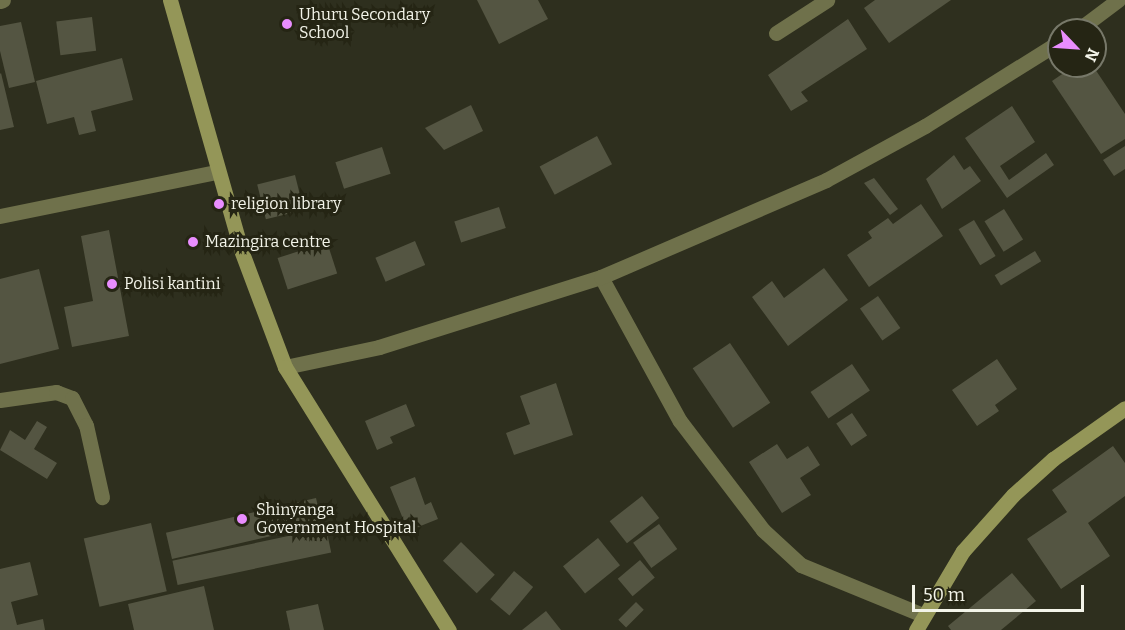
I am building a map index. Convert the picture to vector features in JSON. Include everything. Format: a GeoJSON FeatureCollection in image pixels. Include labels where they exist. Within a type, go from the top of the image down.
{"type":"FeatureCollection","features":[{"type":"Feature","properties":{"kind":"street"},"geometry":{"type":"LineString","coordinates":[[170,0],[241,250],[285,367],[449,630]]}},
{"type":"Feature","properties":{"kind":"street"},"geometry":{"type":"LineString","coordinates":[[776,33],[827,0]]}},
{"type":"Feature","properties":{"kind":"street"},"geometry":{"type":"LineString","coordinates":[[1094,18],[1118,0]]}},
{"type":"Feature","properties":{"kind":"street"},"geometry":{"type":"LineString","coordinates":[[285,367],[379,347],[600,277],[826,180],[925,126],[1047,50]]}},
{"type":"Feature","properties":{"kind":"street"},"geometry":{"type":"LineString","coordinates":[[0,216],[217,172]]}},
{"type":"Feature","properties":{"kind":"street"},"geometry":{"type":"LineString","coordinates":[[600,277],[680,421],[763,530],[801,565],[923,615]]}},
{"type":"Feature","properties":{"kind":"street"},"geometry":{"type":"LineString","coordinates":[[0,399],[56,392],[72,398],[86,425],[102,498]]}},
{"type":"Feature","properties":{"kind":"street"},"geometry":{"type":"LineString","coordinates":[[916,630],[963,551],[1013,495],[1053,459],[1125,408]]}},
{"type":"Feature","properties":{"kind":"building"},"geometry":{"type":"Polygon","coordinates":[[[477,0],[538,0],[548,19],[499,44],[477,0]]]}},
{"type":"Feature","properties":{"kind":"building"},"geometry":{"type":"Polygon","coordinates":[[[875,0],[951,0],[889,43],[864,8],[875,0]]]}},
{"type":"Feature","properties":{"kind":"building"},"geometry":{"type":"Polygon","coordinates":[[[92,17],[96,51],[60,55],[56,21],[92,17]]]}},
{"type":"Feature","properties":{"kind":"building"},"geometry":{"type":"Polygon","coordinates":[[[848,19],[867,49],[801,92],[808,101],[791,111],[768,75],[848,19]]]}},
{"type":"Feature","properties":{"kind":"building"},"geometry":{"type":"Polygon","coordinates":[[[21,22],[35,82],[9,88],[0,51],[0,26],[21,22]]]}},
{"type":"Feature","properties":{"kind":"building"},"geometry":{"type":"Polygon","coordinates":[[[122,58],[133,100],[91,111],[96,131],[79,135],[74,117],[47,124],[36,81],[122,58]]]}},
{"type":"Feature","properties":{"kind":"building"},"geometry":{"type":"Polygon","coordinates":[[[0,74],[14,127],[0,130],[0,74]]]}},
{"type":"Feature","properties":{"kind":"building"},"geometry":{"type":"Polygon","coordinates":[[[1056,78],[1101,78],[1125,114],[1125,139],[1101,154],[1052,81],[1056,78]]]}},
{"type":"Feature","properties":{"kind":"building"},"geometry":{"type":"Polygon","coordinates":[[[471,105],[483,131],[444,150],[425,128],[471,105]]]}},
{"type":"Feature","properties":{"kind":"building"},"geometry":{"type":"Polygon","coordinates":[[[1012,106],[1035,142],[1000,166],[1009,180],[1046,153],[1054,165],[1007,198],[965,138],[1012,106]]]}},
{"type":"Feature","properties":{"kind":"building"},"geometry":{"type":"Polygon","coordinates":[[[597,136],[612,164],[555,195],[540,167],[597,136]]]}},
{"type":"Feature","properties":{"kind":"building"},"geometry":{"type":"Polygon","coordinates":[[[1125,146],[1125,169],[1114,176],[1103,160],[1125,146]]]}},
{"type":"Feature","properties":{"kind":"building"},"geometry":{"type":"Polygon","coordinates":[[[382,147],[391,174],[344,189],[335,162],[382,147]]]}},
{"type":"Feature","properties":{"kind":"building"},"geometry":{"type":"Polygon","coordinates":[[[954,155],[964,170],[970,166],[981,181],[942,209],[926,179],[954,155]]]}},
{"type":"Feature","properties":{"kind":"building"},"geometry":{"type":"Polygon","coordinates":[[[295,175],[304,210],[266,219],[257,184],[295,175]]]}},
{"type":"Feature","properties":{"kind":"building"},"geometry":{"type":"Polygon","coordinates":[[[874,178],[898,209],[890,215],[864,183],[874,178]]]}},
{"type":"Feature","properties":{"kind":"building"},"geometry":{"type":"Polygon","coordinates":[[[921,204],[943,236],[869,287],[847,255],[872,238],[868,232],[888,218],[893,224],[921,204]]]}},
{"type":"Feature","properties":{"kind":"building"},"geometry":{"type":"Polygon","coordinates":[[[499,207],[506,228],[461,242],[454,222],[499,207]]]}},
{"type":"Feature","properties":{"kind":"building"},"geometry":{"type":"Polygon","coordinates":[[[1004,209],[1023,240],[1004,252],[984,221],[1004,209]]]}},
{"type":"Feature","properties":{"kind":"building"},"geometry":{"type":"Polygon","coordinates":[[[974,220],[996,256],[980,265],[959,229],[974,220]]]}},
{"type":"Feature","properties":{"kind":"building"},"geometry":{"type":"Polygon","coordinates":[[[109,230],[129,336],[72,347],[64,307],[93,301],[81,236],[109,230]]]}},
{"type":"Feature","properties":{"kind":"building"},"geometry":{"type":"Polygon","coordinates":[[[415,241],[425,265],[386,282],[375,258],[415,241]]]}},
{"type":"Feature","properties":{"kind":"building"},"geometry":{"type":"Polygon","coordinates":[[[327,242],[337,273],[288,289],[278,258],[327,242]]]}},
{"type":"Feature","properties":{"kind":"building"},"geometry":{"type":"Polygon","coordinates":[[[1035,251],[1041,261],[1001,285],[995,275],[1035,251]]]}},
{"type":"Feature","properties":{"kind":"building"},"geometry":{"type":"Polygon","coordinates":[[[824,268],[848,300],[788,346],[752,297],[772,281],[784,298],[824,268]]]}},
{"type":"Feature","properties":{"kind":"building"},"geometry":{"type":"Polygon","coordinates":[[[39,269],[59,349],[0,364],[0,279],[39,269]]]}},
{"type":"Feature","properties":{"kind":"building"},"geometry":{"type":"Polygon","coordinates":[[[878,296],[900,328],[882,341],[860,309],[878,296]]]}},
{"type":"Feature","properties":{"kind":"building"},"geometry":{"type":"Polygon","coordinates":[[[730,343],[770,403],[733,428],[693,368],[730,343]]]}},
{"type":"Feature","properties":{"kind":"building"},"geometry":{"type":"Polygon","coordinates":[[[997,359],[1017,389],[995,405],[999,411],[977,426],[952,390],[997,359]]]}},
{"type":"Feature","properties":{"kind":"building"},"geometry":{"type":"Polygon","coordinates":[[[852,364],[870,391],[828,418],[811,392],[852,364]]]}},
{"type":"Feature","properties":{"kind":"building"},"geometry":{"type":"Polygon","coordinates":[[[556,383],[573,435],[514,455],[506,433],[530,424],[520,396],[556,383]]]}},
{"type":"Feature","properties":{"kind":"building"},"geometry":{"type":"Polygon","coordinates":[[[406,404],[415,426],[390,437],[393,443],[377,450],[365,421],[406,404]]]}},
{"type":"Feature","properties":{"kind":"building"},"geometry":{"type":"Polygon","coordinates":[[[852,413],[867,435],[851,446],[836,424],[852,413]]]}},
{"type":"Feature","properties":{"kind":"building"},"geometry":{"type":"Polygon","coordinates":[[[37,421],[47,427],[34,449],[57,463],[47,479],[0,450],[10,430],[25,440],[37,421]]]}},
{"type":"Feature","properties":{"kind":"building"},"geometry":{"type":"Polygon","coordinates":[[[777,444],[787,459],[808,446],[820,465],[800,478],[811,495],[782,513],[749,462],[777,444]]]}},
{"type":"Feature","properties":{"kind":"building"},"geometry":{"type":"Polygon","coordinates":[[[1113,446],[1125,463],[1125,496],[1088,523],[1110,556],[1061,589],[1027,539],[1067,512],[1052,490],[1113,446]]]}},
{"type":"Feature","properties":{"kind":"building"},"geometry":{"type":"Polygon","coordinates":[[[415,477],[425,505],[431,502],[438,519],[408,531],[390,487],[415,477]]]}},
{"type":"Feature","properties":{"kind":"building"},"geometry":{"type":"Polygon","coordinates":[[[642,496],[659,518],[627,543],[610,521],[642,496]]]}},
{"type":"Feature","properties":{"kind":"building"},"geometry":{"type":"Polygon","coordinates":[[[316,498],[322,524],[172,559],[166,533],[316,498]]]}},
{"type":"Feature","properties":{"kind":"building"},"geometry":{"type":"Polygon","coordinates":[[[151,523],[167,591],[100,607],[84,539],[151,523]]]}},
{"type":"Feature","properties":{"kind":"building"},"geometry":{"type":"Polygon","coordinates":[[[659,524],[677,549],[651,568],[633,543],[659,524]]]}},
{"type":"Feature","properties":{"kind":"building"},"geometry":{"type":"Polygon","coordinates":[[[326,528],[331,552],[178,585],[172,561],[326,528]]]}},
{"type":"Feature","properties":{"kind":"building"},"geometry":{"type":"Polygon","coordinates":[[[598,538],[620,565],[585,594],[563,566],[598,538]]]}},
{"type":"Feature","properties":{"kind":"building"},"geometry":{"type":"Polygon","coordinates":[[[461,542],[495,575],[477,593],[443,561],[461,542]]]}},
{"type":"Feature","properties":{"kind":"building"},"geometry":{"type":"Polygon","coordinates":[[[640,560],[655,578],[633,596],[618,579],[640,560]]]}},
{"type":"Feature","properties":{"kind":"building"},"geometry":{"type":"Polygon","coordinates":[[[30,562],[38,595],[11,602],[17,625],[43,619],[45,630],[0,630],[0,569],[30,562]]]}},
{"type":"Feature","properties":{"kind":"building"},"geometry":{"type":"Polygon","coordinates":[[[514,571],[533,587],[509,615],[490,599],[514,571]]]}},
{"type":"Feature","properties":{"kind":"building"},"geometry":{"type":"Polygon","coordinates":[[[1012,573],[1036,601],[1001,630],[951,630],[948,626],[1012,573]]]}},
{"type":"Feature","properties":{"kind":"building"},"geometry":{"type":"Polygon","coordinates":[[[204,586],[214,630],[134,630],[128,604],[204,586]]]}},
{"type":"Feature","properties":{"kind":"building"},"geometry":{"type":"Polygon","coordinates":[[[636,602],[644,610],[626,627],[618,620],[636,602]]]}},
{"type":"Feature","properties":{"kind":"building"},"geometry":{"type":"Polygon","coordinates":[[[318,604],[324,630],[290,630],[286,611],[318,604]]]}},
{"type":"Feature","properties":{"kind":"building"},"geometry":{"type":"Polygon","coordinates":[[[546,611],[561,630],[522,630],[546,611]]]}},
{"type":"Feature","properties":{"kind":"place","name":"Uhuru Secondary School"},"geometry":{"type":"Point","coordinates":[287,24]}},
{"type":"Feature","properties":{"kind":"place","name":"religion library"},"geometry":{"type":"Point","coordinates":[219,204]}},
{"type":"Feature","properties":{"kind":"place","name":"Mazingira centre"},"geometry":{"type":"Point","coordinates":[193,242]}},
{"type":"Feature","properties":{"kind":"place","name":"Polisi kantini"},"geometry":{"type":"Point","coordinates":[112,284]}},
{"type":"Feature","properties":{"kind":"place","name":"Shinyanga Government Hospital"},"geometry":{"type":"Point","coordinates":[242,519]}}]}
